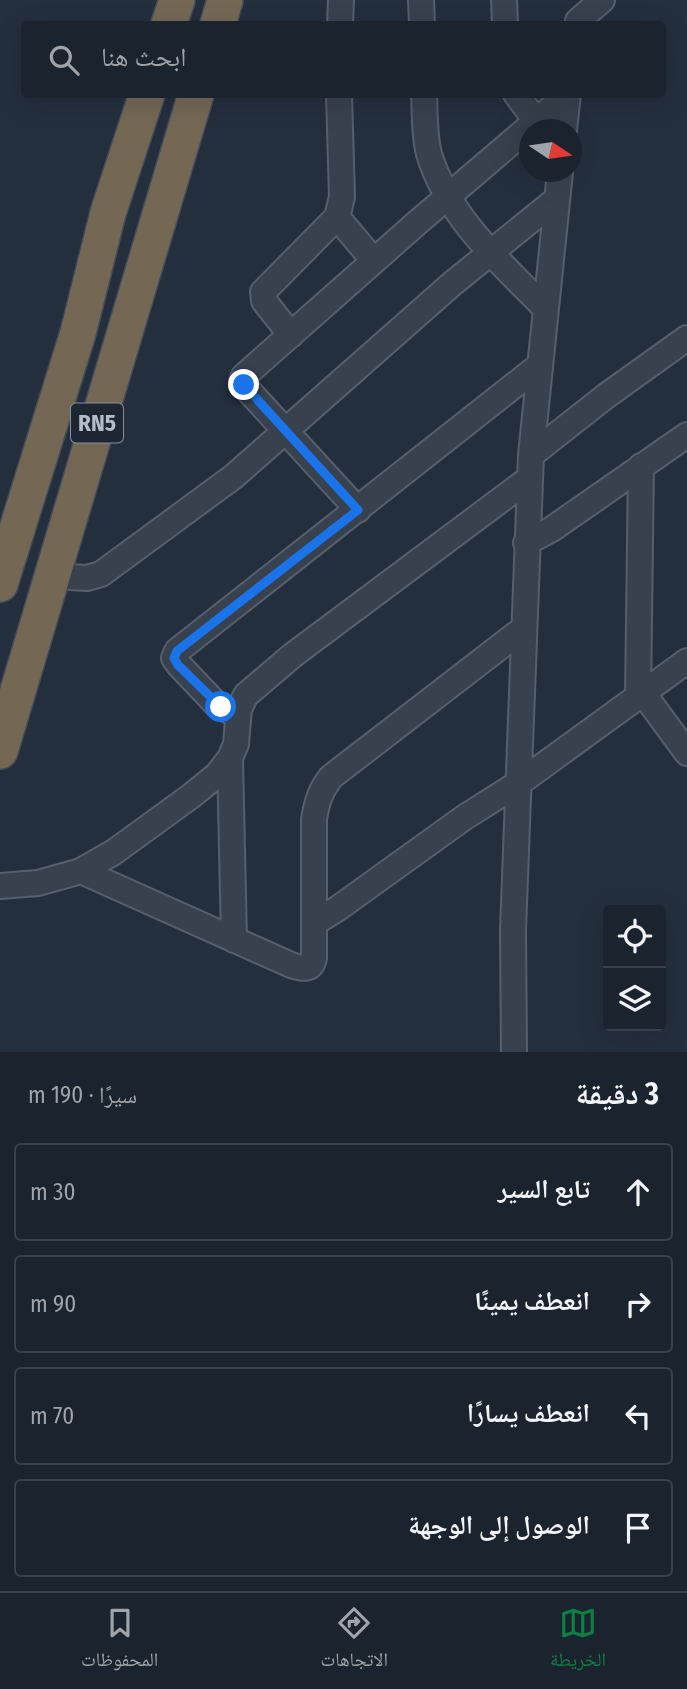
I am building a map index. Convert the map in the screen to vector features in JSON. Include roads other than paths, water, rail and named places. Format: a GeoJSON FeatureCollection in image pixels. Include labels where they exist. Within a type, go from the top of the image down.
{"type":"FeatureCollection","features":[{"type":"Feature","properties":{"kind":"highway"},"geometry":{"type":"LineString","coordinates":[[170,21],[177,0]]}},
{"type":"Feature","properties":{"kind":"highway"},"geometry":{"type":"LineString","coordinates":[[219,21],[225,0]]}},
{"type":"Feature","properties":{"kind":"highway","name":"RN5"},"geometry":{"type":"LineString","coordinates":[[0,584],[78,333],[108,213],[147,98]]}},
{"type":"Feature","properties":{"kind":"highway","name":"RN5"},"geometry":{"type":"LineString","coordinates":[[0,751],[195,98]]}},
{"type":"Feature","properties":{"kind":"street"},"geometry":{"type":"LineString","coordinates":[[340,21],[341,0]]}},
{"type":"Feature","properties":{"kind":"street"},"geometry":{"type":"LineString","coordinates":[[421,0],[422,21]]}},
{"type":"Feature","properties":{"kind":"street"},"geometry":{"type":"LineString","coordinates":[[504,0],[505,21]]}},
{"type":"Feature","properties":{"kind":"street"},"geometry":{"type":"LineString","coordinates":[[578,15],[602,0]]}},
{"type":"Feature","properties":{"kind":"street"},"geometry":{"type":"LineString","coordinates":[[291,335],[264,301],[263,292],[337,217],[342,197],[339,98]]}},
{"type":"Feature","properties":{"kind":"street"},"geometry":{"type":"LineString","coordinates":[[424,98],[428,151],[447,197],[490,253],[545,308]]}},
{"type":"Feature","properties":{"kind":"street"},"geometry":{"type":"LineString","coordinates":[[519,98],[535,119]]}},
{"type":"Feature","properties":{"kind":"street"},"geometry":{"type":"LineString","coordinates":[[538,119],[563,98]]}},
{"type":"Feature","properties":{"kind":"street"},"geometry":{"type":"LineString","coordinates":[[566,119],[568,98]]}},
{"type":"Feature","properties":{"kind":"street"},"geometry":{"type":"LineString","coordinates":[[358,510],[284,432],[242,381],[244,376],[519,136]]}},
{"type":"Feature","properties":{"kind":"street"},"geometry":{"type":"LineString","coordinates":[[514,1052],[513,930],[526,543],[530,466],[559,182]]}},
{"type":"Feature","properties":{"kind":"street"},"geometry":{"type":"LineString","coordinates":[[52,576],[87,578],[101,575],[233,477],[490,253],[557,199]]}},
{"type":"Feature","properties":{"kind":"street"},"geometry":{"type":"LineString","coordinates":[[337,217],[374,261]]}},
{"type":"Feature","properties":{"kind":"street"},"geometry":{"type":"LineString","coordinates":[[0,886],[38,883],[81,871],[114,852],[191,796],[217,775],[230,758],[236,744],[241,701],[246,695],[687,338]]}},
{"type":"Feature","properties":{"kind":"street"},"geometry":{"type":"LineString","coordinates":[[238,715],[217,705],[178,665],[174,658],[177,651],[540,365]]}},
{"type":"Feature","properties":{"kind":"street"},"geometry":{"type":"LineString","coordinates":[[526,543],[552,529],[687,435]]}},
{"type":"Feature","properties":{"kind":"street"},"geometry":{"type":"LineString","coordinates":[[641,466],[640,695],[687,753]]}},
{"type":"Feature","properties":{"kind":"street"},"geometry":{"type":"LineString","coordinates":[[81,871],[291,965],[306,969],[314,962],[314,819],[322,788],[403,720],[523,629]]}},
{"type":"Feature","properties":{"kind":"street"},"geometry":{"type":"LineString","coordinates":[[314,923],[465,817],[519,783],[687,661]]}},
{"type":"Feature","properties":{"kind":"street"},"geometry":{"type":"LineString","coordinates":[[230,758],[234,940]]}}]}
